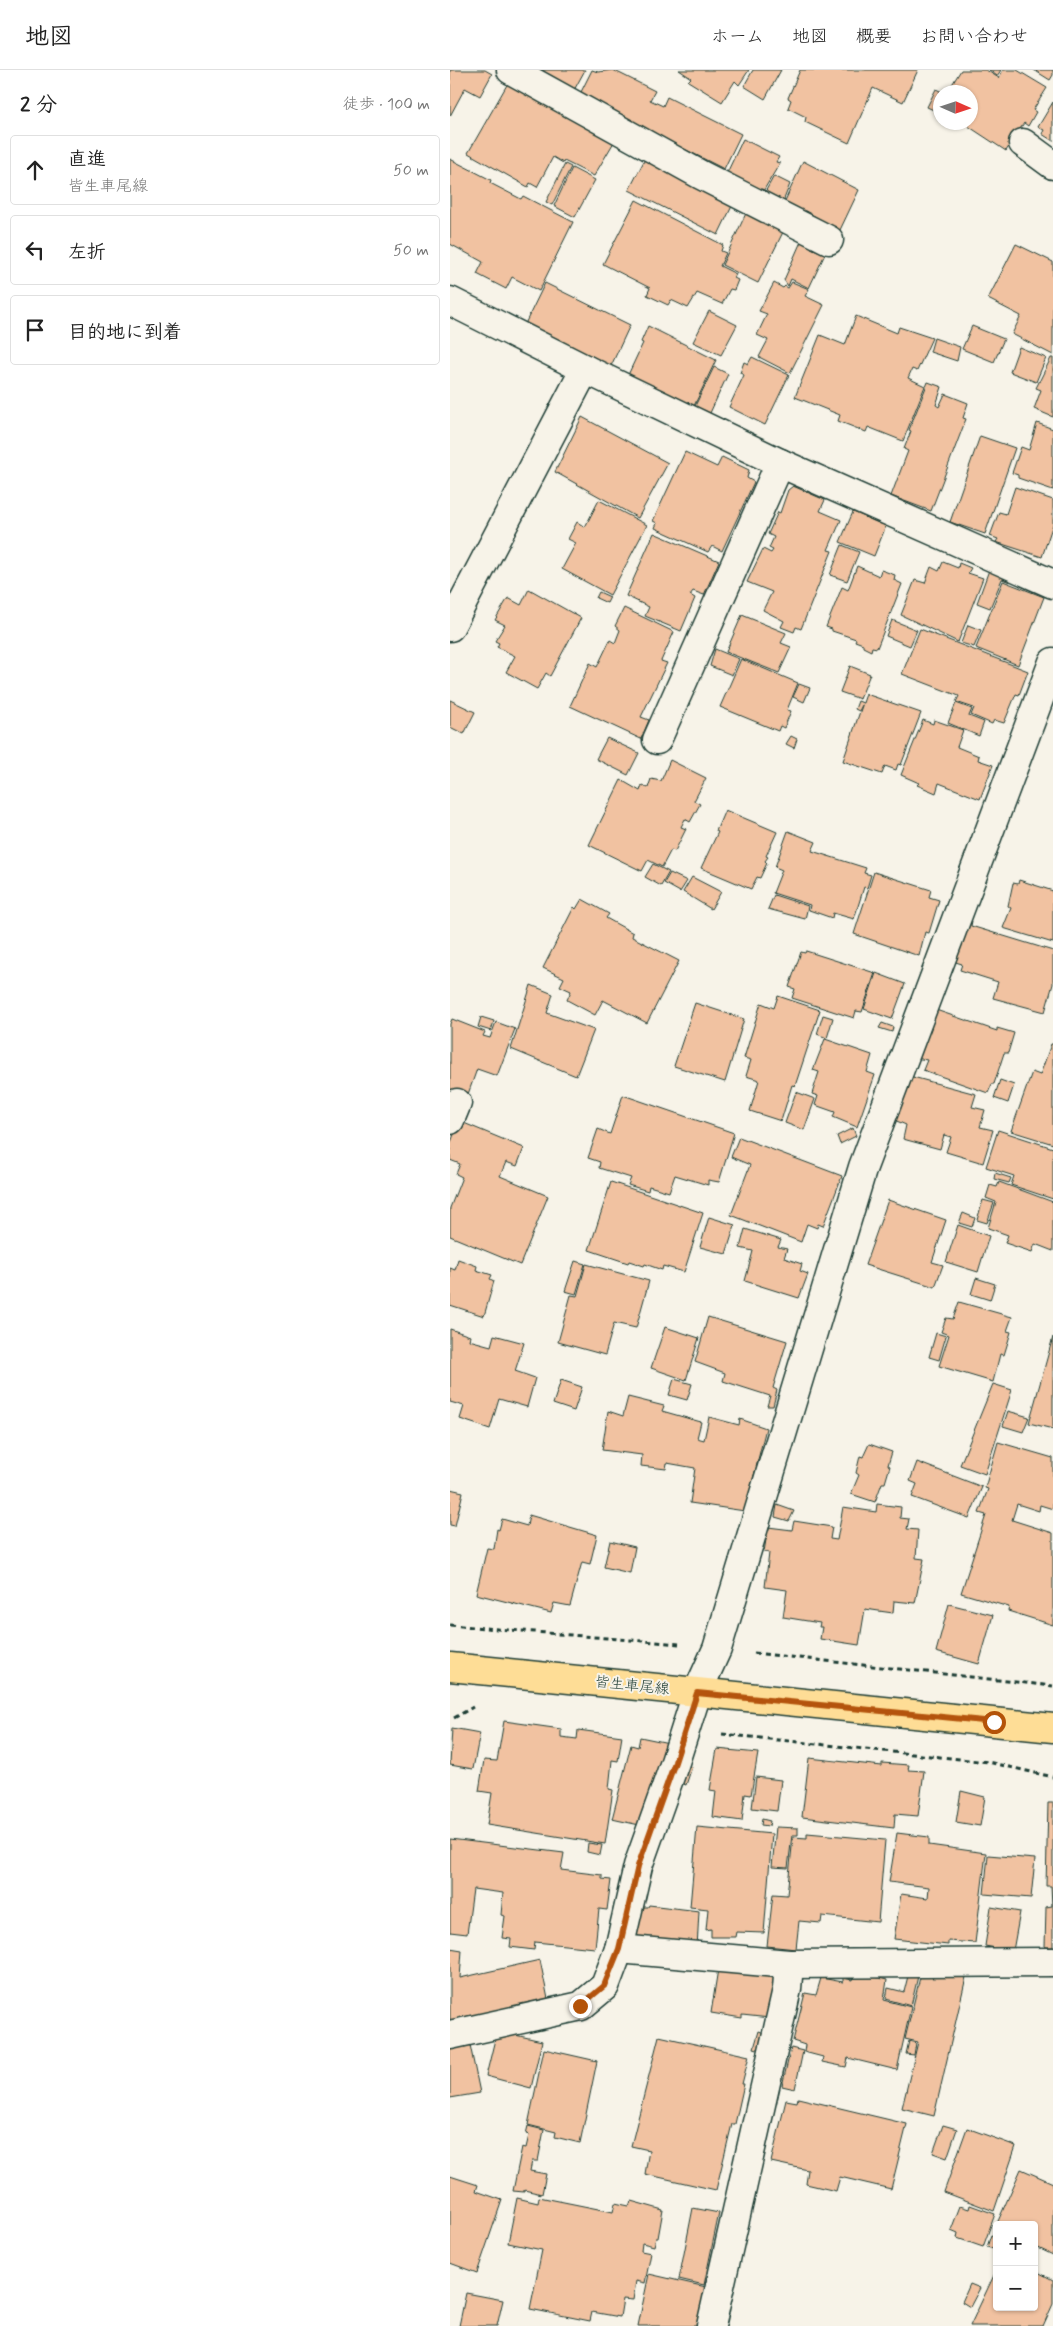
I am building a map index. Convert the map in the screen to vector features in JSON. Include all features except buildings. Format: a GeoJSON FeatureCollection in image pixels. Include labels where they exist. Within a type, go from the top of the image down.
{"type":"FeatureCollection","features":[{"type":"Feature","properties":{"kind":"main road","name":"皆生車尾線"},"geometry":{"type":"LineString","coordinates":[[450,1667],[1053,1728]]}},
{"type":"Feature","properties":{"kind":"street"},"geometry":{"type":"LineString","coordinates":[[511,70],[702,175],[829,240]]}},
{"type":"Feature","properties":{"kind":"street"},"geometry":{"type":"LineString","coordinates":[[1023,143],[1053,165]]}},
{"type":"Feature","properties":{"kind":"street"},"geometry":{"type":"LineString","coordinates":[[450,301],[585,370],[780,462],[1053,584]]}},
{"type":"Feature","properties":{"kind":"street"},"geometry":{"type":"LineString","coordinates":[[450,627],[585,370]]}},
{"type":"Feature","properties":{"kind":"street"},"geometry":{"type":"LineString","coordinates":[[657,740],[780,462]]}},
{"type":"Feature","properties":{"kind":"street"},"geometry":{"type":"LineString","coordinates":[[450,2035],[580,2006],[604,1986],[619,1949],[638,1866],[697,1693],[717,1649],[863,1167],[1053,662]]}},
{"type":"Feature","properties":{"kind":"street"},"geometry":{"type":"LineString","coordinates":[[619,1949],[789,1964],[1053,1962]]}},
{"type":"Feature","properties":{"kind":"street"},"geometry":{"type":"LineString","coordinates":[[711,2326],[787,1989],[789,1964]]}},
{"type":"Feature","properties":{"kind":"path"},"geometry":{"type":"LineString","coordinates":[[450,1625],[688,1645]]}},
{"type":"Feature","properties":{"kind":"path"},"geometry":{"type":"LineString","coordinates":[[751,1653],[1053,1686]]}},
{"type":"Feature","properties":{"kind":"path"},"geometry":{"type":"LineString","coordinates":[[720,1733],[988,1762],[1053,1776],[1053,1771]]}},
{"type":"Feature","properties":{"kind":"route"},"geometry":{"type":"LineString","coordinates":[[580,2006],[604,1986],[619,1949],[638,1866],[697,1693],[994,1722]]}}]}
